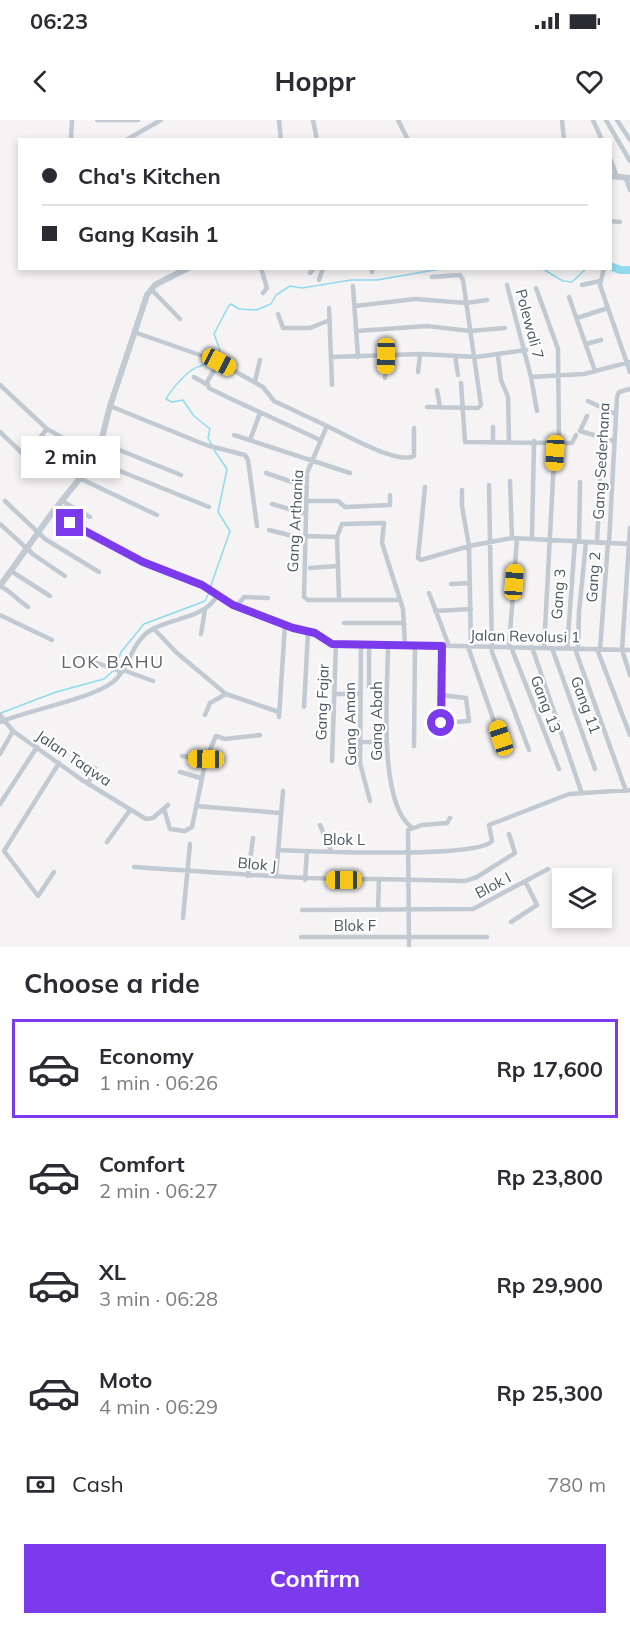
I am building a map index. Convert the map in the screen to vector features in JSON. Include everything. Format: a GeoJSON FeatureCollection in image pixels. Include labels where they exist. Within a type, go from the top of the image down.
{"type":"FeatureCollection","features":[{"type":"Feature","properties":{"kind":"street"},"geometry":{"type":"LineString","coordinates":[[71,138],[72,120]]}},
{"type":"Feature","properties":{"kind":"street"},"geometry":{"type":"LineString","coordinates":[[97,120],[138,120]]}},
{"type":"Feature","properties":{"kind":"street"},"geometry":{"type":"LineString","coordinates":[[130,138],[161,120]]}},
{"type":"Feature","properties":{"kind":"street"},"geometry":{"type":"LineString","coordinates":[[279,120],[281,138]]}},
{"type":"Feature","properties":{"kind":"street"},"geometry":{"type":"LineString","coordinates":[[313,120],[317,138]]}},
{"type":"Feature","properties":{"kind":"street"},"geometry":{"type":"LineString","coordinates":[[562,120],[564,138]]}},
{"type":"Feature","properties":{"kind":"street"},"geometry":{"type":"LineString","coordinates":[[593,120],[601,138]]}},
{"type":"Feature","properties":{"kind":"street"},"geometry":{"type":"LineString","coordinates":[[606,120],[630,161]]}},
{"type":"Feature","properties":{"kind":"street"},"geometry":{"type":"LineString","coordinates":[[617,120],[630,141]]}},
{"type":"Feature","properties":{"kind":"street"},"geometry":{"type":"LineString","coordinates":[[400,121],[407,138]]}},
{"type":"Feature","properties":{"kind":"street"},"geometry":{"type":"LineString","coordinates":[[614,177],[628,178],[630,190]]}},
{"type":"Feature","properties":{"kind":"street"},"geometry":{"type":"LineString","coordinates":[[612,221],[620,222]]}},
{"type":"Feature","properties":{"kind":"street"},"geometry":{"type":"LineString","coordinates":[[28,607],[1,582],[12,571],[52,513],[98,458],[110,406],[134,332],[151,289],[183,270]]}},
{"type":"Feature","properties":{"kind":"street"},"geometry":{"type":"LineString","coordinates":[[262,270],[267,288],[263,293]]}},
{"type":"Feature","properties":{"kind":"street"},"geometry":{"type":"LineString","coordinates":[[319,280],[322,270]]}},
{"type":"Feature","properties":{"kind":"street"},"geometry":{"type":"LineString","coordinates":[[604,270],[600,281],[629,362],[630,372]]}},
{"type":"Feature","properties":{"kind":"street"},"geometry":{"type":"LineString","coordinates":[[427,407],[481,406],[476,357],[462,277],[432,277]]}},
{"type":"Feature","properties":{"kind":"street"},"geometry":{"type":"LineString","coordinates":[[582,285],[600,281]]}},
{"type":"Feature","properties":{"kind":"street","name":"Polewali 7"},"geometry":{"type":"LineString","coordinates":[[507,285],[531,377],[559,374],[578,375],[629,362]]}},
{"type":"Feature","properties":{"kind":"street"},"geometry":{"type":"LineString","coordinates":[[353,286],[358,357]]}},
{"type":"Feature","properties":{"kind":"street"},"geometry":{"type":"LineString","coordinates":[[536,288],[557,346],[559,374],[552,539],[544,648]]}},
{"type":"Feature","properties":{"kind":"street"},"geometry":{"type":"LineString","coordinates":[[151,289],[180,319]]}},
{"type":"Feature","properties":{"kind":"street"},"geometry":{"type":"LineString","coordinates":[[569,297],[595,371]]}},
{"type":"Feature","properties":{"kind":"street"},"geometry":{"type":"LineString","coordinates":[[355,306],[415,299],[466,303],[487,300]]}},
{"type":"Feature","properties":{"kind":"street"},"geometry":{"type":"LineString","coordinates":[[329,308],[332,385]]}},
{"type":"Feature","properties":{"kind":"street"},"geometry":{"type":"LineString","coordinates":[[577,318],[608,308]]}},
{"type":"Feature","properties":{"kind":"street"},"geometry":{"type":"LineString","coordinates":[[278,314],[283,328],[310,328],[330,320]]}},
{"type":"Feature","properties":{"kind":"street"},"geometry":{"type":"LineString","coordinates":[[357,330],[427,326],[470,330],[505,328]]}},
{"type":"Feature","properties":{"kind":"street"},"geometry":{"type":"LineString","coordinates":[[134,332],[216,361],[255,381],[266,389],[274,401],[378,451],[406,458],[414,456],[414,428]]}},
{"type":"Feature","properties":{"kind":"street"},"geometry":{"type":"LineString","coordinates":[[586,344],[601,339]]}},
{"type":"Feature","properties":{"kind":"street"},"geometry":{"type":"LineString","coordinates":[[331,357],[420,354],[476,357],[526,351]]}},
{"type":"Feature","properties":{"kind":"street"},"geometry":{"type":"LineString","coordinates":[[418,372],[420,354]]}},
{"type":"Feature","properties":{"kind":"street"},"geometry":{"type":"LineString","coordinates":[[385,378],[386,356]]}},
{"type":"Feature","properties":{"kind":"street"},"geometry":{"type":"LineString","coordinates":[[455,356],[458,375]]}},
{"type":"Feature","properties":{"kind":"street"},"geometry":{"type":"LineString","coordinates":[[498,356],[501,380],[507,397],[509,442]]}},
{"type":"Feature","properties":{"kind":"street"},"geometry":{"type":"LineString","coordinates":[[255,381],[260,360]]}},
{"type":"Feature","properties":{"kind":"street"},"geometry":{"type":"LineString","coordinates":[[206,384],[216,361]]}},
{"type":"Feature","properties":{"kind":"street"},"geometry":{"type":"LineString","coordinates":[[194,377],[209,388],[320,440]]}},
{"type":"Feature","properties":{"kind":"street"},"geometry":{"type":"LineString","coordinates":[[531,377],[537,411]]}},
{"type":"Feature","properties":{"kind":"street"},"geometry":{"type":"LineString","coordinates":[[461,383],[465,442],[557,441],[573,443],[576,435]]}},
{"type":"Feature","properties":{"kind":"street"},"geometry":{"type":"LineString","coordinates":[[0,385],[47,429],[98,458]]}},
{"type":"Feature","properties":{"kind":"street","name":"Gang Sederhana"},"geometry":{"type":"LineString","coordinates":[[608,543],[615,414],[618,394],[630,389]]}},
{"type":"Feature","properties":{"kind":"street"},"geometry":{"type":"LineString","coordinates":[[437,390],[440,407]]}},
{"type":"Feature","properties":{"kind":"street"},"geometry":{"type":"LineString","coordinates":[[588,401],[615,414]]}},
{"type":"Feature","properties":{"kind":"street"},"geometry":{"type":"LineString","coordinates":[[110,406],[210,446],[248,457],[257,526]]}},
{"type":"Feature","properties":{"kind":"street"},"geometry":{"type":"LineString","coordinates":[[250,440],[260,413]]}},
{"type":"Feature","properties":{"kind":"street"},"geometry":{"type":"LineString","coordinates":[[587,416],[580,431],[614,441]]}},
{"type":"Feature","properties":{"kind":"street","name":"Gang Arthania"},"geometry":{"type":"LineString","coordinates":[[327,426],[307,473],[304,597],[308,600],[400,600]]}},
{"type":"Feature","properties":{"kind":"street"},"geometry":{"type":"LineString","coordinates":[[493,427],[493,442]]}},
{"type":"Feature","properties":{"kind":"street"},"geometry":{"type":"LineString","coordinates":[[0,432],[23,454],[47,429]]}},
{"type":"Feature","properties":{"kind":"street"},"geometry":{"type":"LineString","coordinates":[[234,435],[350,473]]}},
{"type":"Feature","properties":{"kind":"street"},"geometry":{"type":"LineString","coordinates":[[532,537],[534,441]]}},
{"type":"Feature","properties":{"kind":"street"},"geometry":{"type":"LineString","coordinates":[[102,443],[180,475]]}},
{"type":"Feature","properties":{"kind":"street"},"geometry":{"type":"LineString","coordinates":[[597,543],[602,462]]}},
{"type":"Feature","properties":{"kind":"street"},"geometry":{"type":"LineString","coordinates":[[92,465],[120,471],[209,507]]}},
{"type":"Feature","properties":{"kind":"street"},"geometry":{"type":"LineString","coordinates":[[266,473],[307,487]]}},
{"type":"Feature","properties":{"kind":"street"},"geometry":{"type":"LineString","coordinates":[[81,479],[157,515]]}},
{"type":"Feature","properties":{"kind":"street"},"geometry":{"type":"LineString","coordinates":[[510,481],[514,538],[510,647]]}},
{"type":"Feature","properties":{"kind":"street","name":"Gang 3"},"geometry":{"type":"LineString","coordinates":[[567,649],[580,482]]}},
{"type":"Feature","properties":{"kind":"street"},"geometry":{"type":"LineString","coordinates":[[489,485],[491,647],[529,750]]}},
{"type":"Feature","properties":{"kind":"street"},"geometry":{"type":"LineString","coordinates":[[425,487],[418,558],[421,560],[469,546],[514,538],[532,537],[629,544]]}},
{"type":"Feature","properties":{"kind":"street"},"geometry":{"type":"LineString","coordinates":[[462,490],[462,506],[469,546],[470,647],[504,750]]}},
{"type":"Feature","properties":{"kind":"street"},"geometry":{"type":"LineString","coordinates":[[307,501],[338,501],[345,507],[388,506],[390,495]]}},
{"type":"Feature","properties":{"kind":"street"},"geometry":{"type":"LineString","coordinates":[[5,501],[38,534],[99,573]]}},
{"type":"Feature","properties":{"kind":"street"},"geometry":{"type":"LineString","coordinates":[[62,501],[90,518]]}},
{"type":"Feature","properties":{"kind":"street"},"geometry":{"type":"LineString","coordinates":[[272,504],[306,514]]}},
{"type":"Feature","properties":{"kind":"street"},"geometry":{"type":"LineString","coordinates":[[339,600],[337,537],[340,525],[368,525],[371,521],[372,506]]}},
{"type":"Feature","properties":{"kind":"street","name":"Jalan Revolusi 1"},"geometry":{"type":"LineString","coordinates":[[52,513],[143,562],[202,585],[237,606],[336,644],[630,650]]}},
{"type":"Feature","properties":{"kind":"street"},"geometry":{"type":"LineString","coordinates":[[371,521],[385,523],[382,543],[400,600],[405,645]]}},
{"type":"Feature","properties":{"kind":"street"},"geometry":{"type":"LineString","coordinates":[[0,524],[27,550],[65,576]]}},
{"type":"Feature","properties":{"kind":"street"},"geometry":{"type":"LineString","coordinates":[[630,528],[622,650],[630,675]]}},
{"type":"Feature","properties":{"kind":"street"},"geometry":{"type":"LineString","coordinates":[[269,530],[305,538],[337,537]]}},
{"type":"Feature","properties":{"kind":"street"},"geometry":{"type":"LineString","coordinates":[[532,647],[581,791],[628,790],[577,649],[586,542]]}},
{"type":"Feature","properties":{"kind":"street","name":"Gang 2"},"geometry":{"type":"LineString","coordinates":[[598,649],[608,543]]}},
{"type":"Feature","properties":{"kind":"street"},"geometry":{"type":"LineString","coordinates":[[310,567],[337,566]]}},
{"type":"Feature","properties":{"kind":"street"},"geometry":{"type":"LineString","coordinates":[[12,571],[50,596]]}},
{"type":"Feature","properties":{"kind":"street"},"geometry":{"type":"LineString","coordinates":[[451,584],[470,583]]}},
{"type":"Feature","properties":{"kind":"street"},"geometry":{"type":"LineString","coordinates":[[201,634],[205,610],[217,593]]}},
{"type":"Feature","properties":{"kind":"street"},"geometry":{"type":"LineString","coordinates":[[429,593],[449,646]]}},
{"type":"Feature","properties":{"kind":"street"},"geometry":{"type":"LineString","coordinates":[[237,606],[244,597],[268,597]]}},
{"type":"Feature","properties":{"kind":"street"},"geometry":{"type":"LineString","coordinates":[[434,608],[471,609]]}},
{"type":"Feature","properties":{"kind":"street"},"geometry":{"type":"LineString","coordinates":[[1,719],[105,688],[138,642],[154,628],[205,610]]}},
{"type":"Feature","properties":{"kind":"street"},"geometry":{"type":"LineString","coordinates":[[0,615],[52,640]]}},
{"type":"Feature","properties":{"kind":"street"},"geometry":{"type":"LineString","coordinates":[[344,623],[404,623]]}},
{"type":"Feature","properties":{"kind":"street"},"geometry":{"type":"LineString","coordinates":[[154,628],[177,653],[226,694],[279,714],[285,624]]}},
{"type":"Feature","properties":{"kind":"street"},"geometry":{"type":"LineString","coordinates":[[304,707],[308,632]]}},
{"type":"Feature","properties":{"kind":"street","name":"Gang Fajar"},"geometry":{"type":"LineString","coordinates":[[332,761],[336,644]]}},
{"type":"Feature","properties":{"kind":"street","name":"Gang Aman"},"geometry":{"type":"LineString","coordinates":[[362,645],[360,763],[370,801]]}},
{"type":"Feature","properties":{"kind":"street"},"geometry":{"type":"LineString","coordinates":[[369,645],[369,687]]}},
{"type":"Feature","properties":{"kind":"street","name":"Gang Abah"},"geometry":{"type":"LineString","coordinates":[[388,645],[386,742],[398,808],[410,829]]}},
{"type":"Feature","properties":{"kind":"street"},"geometry":{"type":"LineString","coordinates":[[414,746],[415,646]]}},
{"type":"Feature","properties":{"kind":"street"},"geometry":{"type":"LineString","coordinates":[[441,735],[442,646]]}},
{"type":"Feature","properties":{"kind":"street","name":"Gang 13"},"geometry":{"type":"LineString","coordinates":[[510,647],[559,769]]}},
{"type":"Feature","properties":{"kind":"street","name":"Gang 11"},"geometry":{"type":"LineString","coordinates":[[552,648],[595,770]]}},
{"type":"Feature","properties":{"kind":"street"},"geometry":{"type":"LineString","coordinates":[[598,649],[630,735]]}},
{"type":"Feature","properties":{"kind":"street"},"geometry":{"type":"LineString","coordinates":[[86,659],[153,681]]}},
{"type":"Feature","properties":{"kind":"street"},"geometry":{"type":"LineString","coordinates":[[205,715],[210,704],[226,694]]}},
{"type":"Feature","properties":{"kind":"street"},"geometry":{"type":"LineString","coordinates":[[334,694],[361,694]]}},
{"type":"Feature","properties":{"kind":"street"},"geometry":{"type":"LineString","coordinates":[[441,695],[465,696],[469,721],[441,723]]}},
{"type":"Feature","properties":{"kind":"street","name":"Jalan Taqwa"},"geometry":{"type":"LineString","coordinates":[[1,719],[13,731],[88,784],[140,816],[149,820],[166,807],[171,829],[185,831],[192,827],[196,806]]}},
{"type":"Feature","properties":{"kind":"street"},"geometry":{"type":"LineString","coordinates":[[0,754],[13,731]]}},
{"type":"Feature","properties":{"kind":"street"},"geometry":{"type":"LineString","coordinates":[[260,735],[225,738],[216,736],[206,759],[196,806],[280,813]]}},
{"type":"Feature","properties":{"kind":"street"},"geometry":{"type":"LineString","coordinates":[[360,742],[386,742]]}},
{"type":"Feature","properties":{"kind":"street"},"geometry":{"type":"LineString","coordinates":[[0,804],[37,747]]}},
{"type":"Feature","properties":{"kind":"street"},"geometry":{"type":"LineString","coordinates":[[182,756],[206,759]]}},
{"type":"Feature","properties":{"kind":"street"},"geometry":{"type":"LineString","coordinates":[[4,851],[59,763]]}},
{"type":"Feature","properties":{"kind":"street"},"geometry":{"type":"LineString","coordinates":[[88,784],[95,768]]}},
{"type":"Feature","properties":{"kind":"street"},"geometry":{"type":"LineString","coordinates":[[180,772],[201,778]]}},
{"type":"Feature","properties":{"kind":"street"},"geometry":{"type":"LineString","coordinates":[[276,877],[283,791]]}},
{"type":"Feature","properties":{"kind":"street","name":"Blok L"},"geometry":{"type":"LineString","coordinates":[[278,850],[441,852],[486,846],[492,841],[487,826],[581,791]]}},
{"type":"Feature","properties":{"kind":"street"},"geometry":{"type":"LineString","coordinates":[[107,842],[130,810]]}},
{"type":"Feature","properties":{"kind":"street"},"geometry":{"type":"LineString","coordinates":[[409,947],[410,829],[447,823],[450,818]]}},
{"type":"Feature","properties":{"kind":"street"},"geometry":{"type":"LineString","coordinates":[[320,825],[331,851]]}},
{"type":"Feature","properties":{"kind":"street","name":"Blok J"},"geometry":{"type":"LineString","coordinates":[[134,867],[188,869],[305,880],[465,880],[477,877],[514,853],[509,834]]}},
{"type":"Feature","properties":{"kind":"street"},"geometry":{"type":"LineString","coordinates":[[248,876],[253,838]]}},
{"type":"Feature","properties":{"kind":"street"},"geometry":{"type":"LineString","coordinates":[[183,918],[190,844]]}},
{"type":"Feature","properties":{"kind":"street"},"geometry":{"type":"LineString","coordinates":[[0,846],[38,896],[54,872]]}},
{"type":"Feature","properties":{"kind":"street"},"geometry":{"type":"LineString","coordinates":[[305,880],[307,851]]}},
{"type":"Feature","properties":{"kind":"street","name":"Blok I"},"geometry":{"type":"LineString","coordinates":[[302,910],[473,909],[548,869]]}},
{"type":"Feature","properties":{"kind":"street"},"geometry":{"type":"LineString","coordinates":[[378,909],[379,879]]}},
{"type":"Feature","properties":{"kind":"street"},"geometry":{"type":"LineString","coordinates":[[511,922],[537,905],[525,881]]}},
{"type":"Feature","properties":{"kind":"street","name":"Blok F"},"geometry":{"type":"LineString","coordinates":[[301,937],[488,937]]}},
{"type":"Feature","properties":{"kind":"waterway"},"geometry":{"type":"LineString","coordinates":[[612,267],[630,270]]}},
{"type":"Feature","properties":{"kind":"waterway"},"geometry":{"type":"LineString","coordinates":[[212,445],[208,438],[210,429],[194,416],[183,400],[172,402],[166,399],[189,372],[209,363],[216,356],[220,350],[214,334],[231,304],[239,309],[256,310],[271,304],[276,295],[290,286],[302,288],[351,280],[377,280],[434,270]]}},
{"type":"Feature","properties":{"kind":"waterway"},"geometry":{"type":"LineString","coordinates":[[544,270],[563,281],[572,282],[585,270]]}},
{"type":"Feature","properties":{"kind":"waterway"},"geometry":{"type":"LineString","coordinates":[[210,588],[230,531],[218,512],[227,469],[214,450]]}},
{"type":"Feature","properties":{"kind":"waterway"},"geometry":{"type":"LineString","coordinates":[[116,667],[121,652],[144,624],[205,601],[209,593]]}},
{"type":"Feature","properties":{"kind":"waterway"},"geometry":{"type":"LineString","coordinates":[[1,713],[56,692],[104,679],[113,671]]}},
{"type":"Feature","properties":{"kind":"district","name":"LOK BAHU"},"geometry":{"type":"Point","coordinates":[113,661]}},
{"type":"Feature","properties":{"kind":"route"},"geometry":{"type":"LineString","coordinates":[[70,523],[143,562],[202,585],[233,605],[293,628],[318,634],[332,644],[442,646],[441,723]]}}]}
